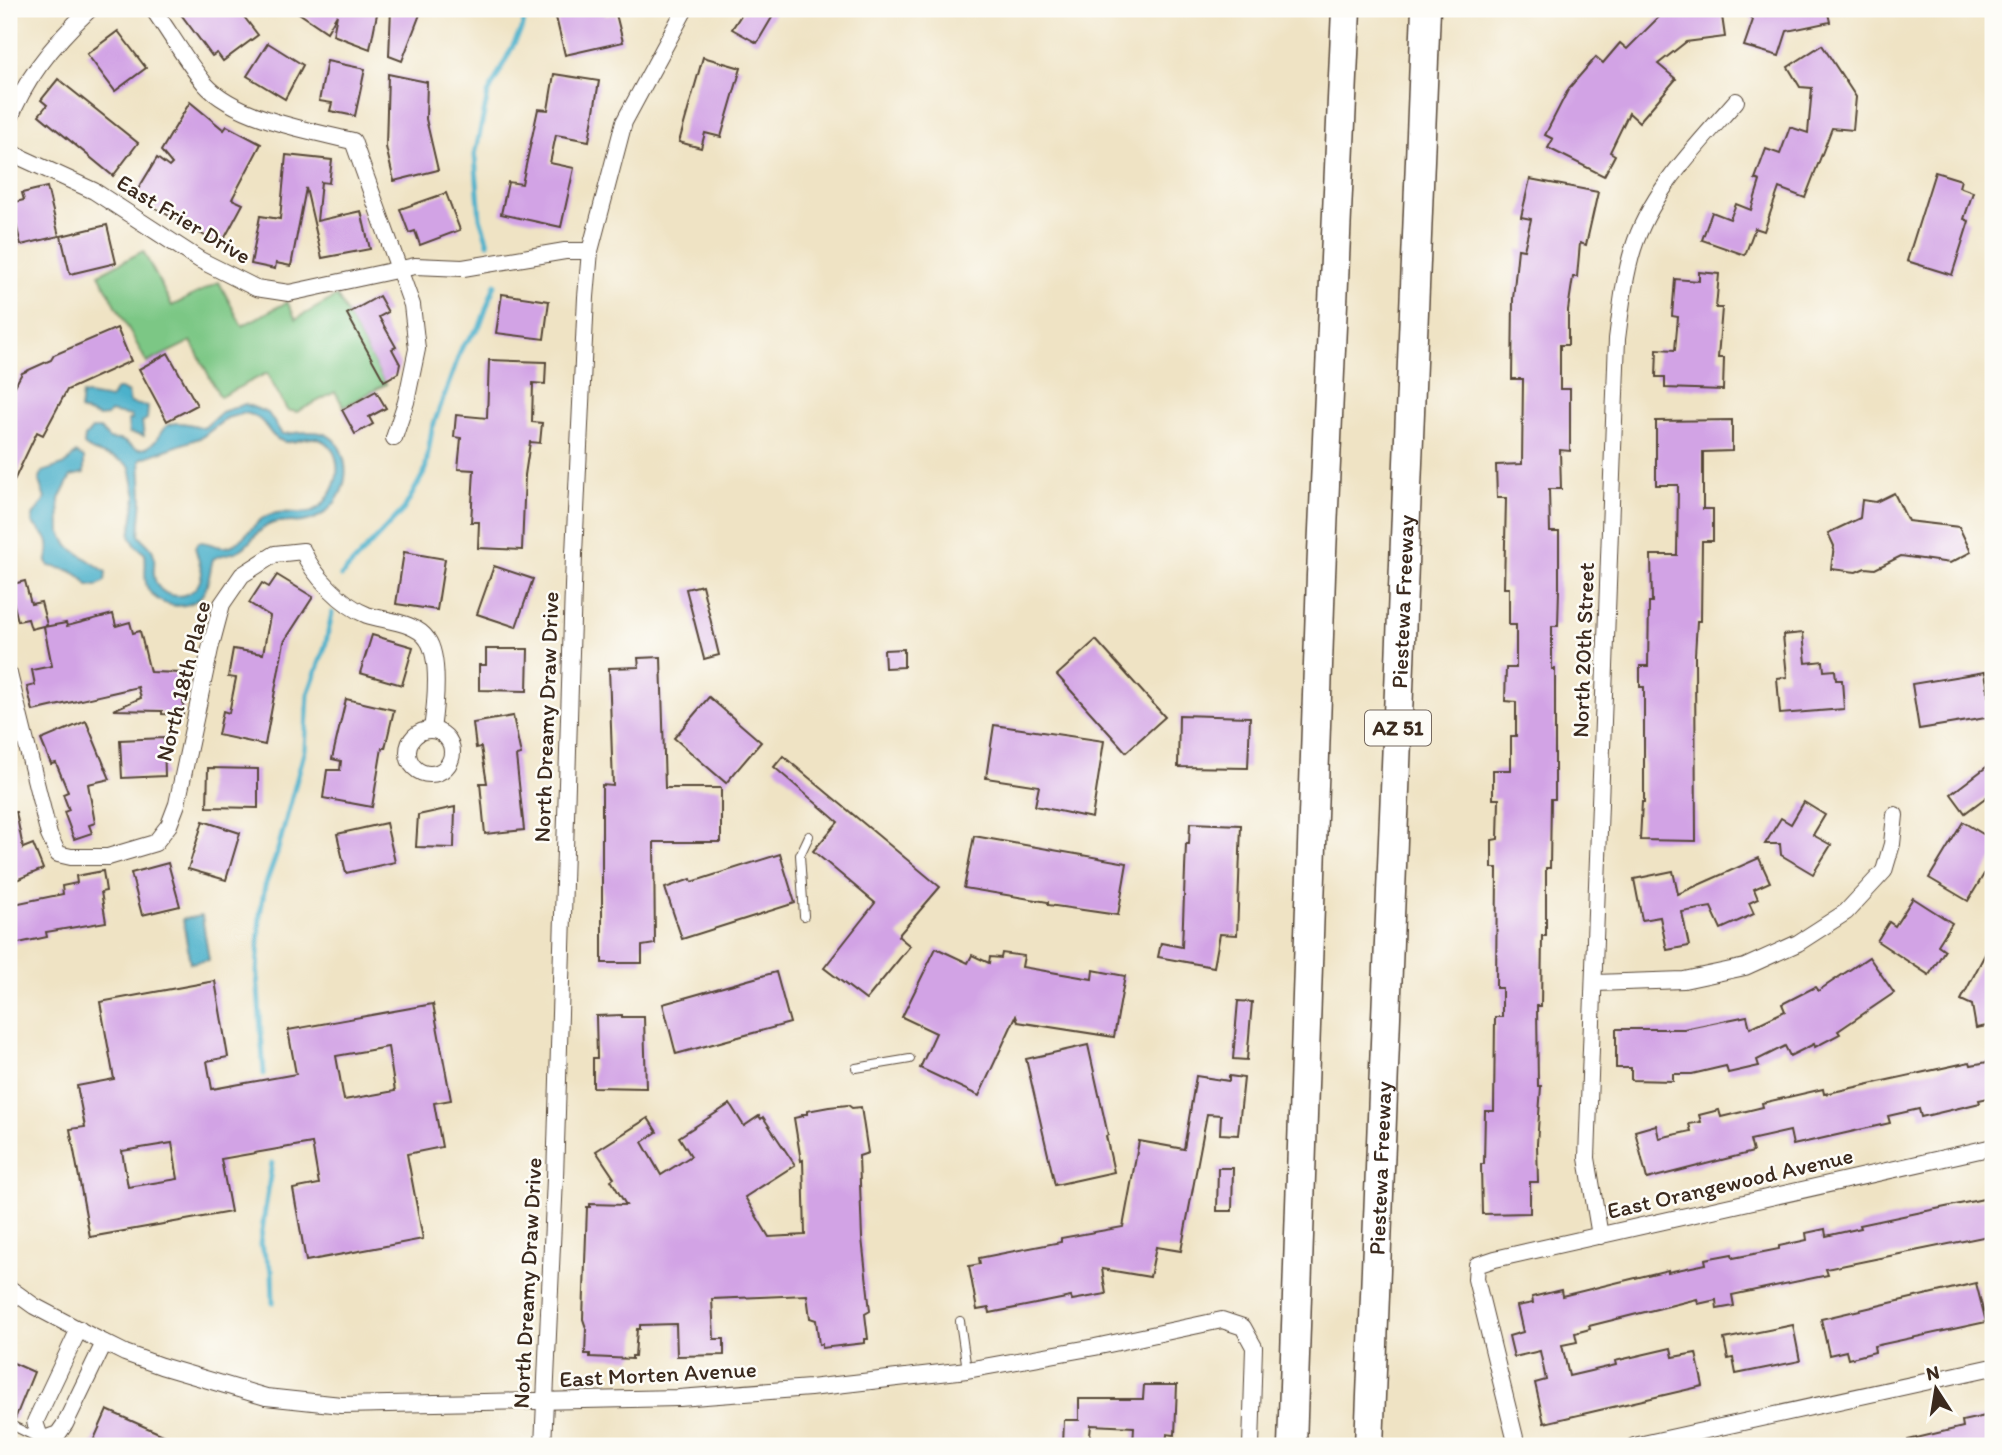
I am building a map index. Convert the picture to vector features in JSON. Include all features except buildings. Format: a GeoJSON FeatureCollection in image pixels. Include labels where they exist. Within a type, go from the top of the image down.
{"type":"FeatureCollection","features":[{"type":"Feature","properties":{"kind":"highway"},"geometry":{"type":"LineString","coordinates":[[1292,1446],[1320,603],[1346,9]]}},
{"type":"Feature","properties":{"kind":"highway","name":"Piestewa Freeway"},"geometry":{"type":"LineString","coordinates":[[1369,1446],[1426,9]]}},
{"type":"Feature","properties":{"kind":"street"},"geometry":{"type":"LineString","coordinates":[[9,121],[23,90],[47,55],[65,32],[90,9]]}},
{"type":"Feature","properties":{"kind":"street"},"geometry":{"type":"LineString","coordinates":[[153,9],[206,85],[240,108],[285,125],[353,141],[412,305],[417,349],[406,402],[394,438]]}},
{"type":"Feature","properties":{"kind":"street","name":"North Dreamy Draw Drive"},"geometry":{"type":"LineString","coordinates":[[542,1446],[555,1178],[575,543],[590,251],[624,122],[685,9]]}},
{"type":"Feature","properties":{"kind":"street","name":"North 20th Street"},"geometry":{"type":"LineString","coordinates":[[1600,1236],[1587,1158],[1617,339],[1633,248],[1648,215],[1671,175],[1736,101]]}},
{"type":"Feature","properties":{"kind":"street","name":"East Frier Drive"},"geometry":{"type":"LineString","coordinates":[[9,152],[94,191],[200,260],[256,288],[289,293],[422,266],[479,266],[565,251],[590,251]]}},
{"type":"Feature","properties":{"kind":"street","name":"North 18th Place"},"geometry":{"type":"LineString","coordinates":[[9,674],[49,835],[58,854],[71,857],[108,857],[155,843],[169,825],[177,804],[222,604],[242,575],[275,554],[303,551],[310,568],[338,596],[365,614],[419,631],[428,639],[434,656],[435,712],[432,730]]}},
{"type":"Feature","properties":{"kind":"street"},"geometry":{"type":"LineString","coordinates":[[1595,983],[1684,981],[1745,967],[1798,943],[1846,912],[1884,871],[1892,844],[1895,816]]}},
{"type":"Feature","properties":{"kind":"street","name":"East Orangewood Avenue"},"geometry":{"type":"LineString","coordinates":[[1517,1446],[1476,1279],[1477,1265],[1993,1147]]}},
{"type":"Feature","properties":{"kind":"street","name":"East Morten Avenue"},"geometry":{"type":"LineString","coordinates":[[9,1288],[34,1306],[125,1353],[161,1366],[266,1397],[341,1405],[679,1398],[810,1388],[967,1370],[1222,1320],[1243,1327],[1254,1347],[1251,1446]]}},
{"type":"Feature","properties":{"kind":"street"},"geometry":{"type":"LineString","coordinates":[[79,1329],[35,1422],[45,1444],[58,1434],[65,1424],[104,1342]]}},
{"type":"Feature","properties":{"kind":"street"},"geometry":{"type":"LineString","coordinates":[[1634,1446],[1993,1367]]}},
{"type":"Feature","properties":{"kind":"lane"},"geometry":{"type":"LineString","coordinates":[[804,916],[800,855],[809,836]]}},
{"type":"Feature","properties":{"kind":"lane"},"geometry":{"type":"LineString","coordinates":[[856,1068],[910,1059]]}},
{"type":"Feature","properties":{"kind":"lane"},"geometry":{"type":"LineString","coordinates":[[960,1321],[967,1370]]}},
{"type":"Feature","properties":{"kind":"lane"},"geometry":{"type":"LineString","coordinates":[[9,1424],[45,1444]]}},
{"type":"Feature","properties":{"kind":"green space"},"geometry":{"type":"Polygon","coordinates":[[[143,251],[172,306],[219,282],[242,326],[287,302],[296,319],[337,296],[386,384],[344,407],[335,392],[297,412],[287,410],[267,373],[220,397],[191,341],[147,363],[99,274],[143,251]]]}},
{"type":"Feature","properties":{"kind":"water"},"geometry":{"type":"Polygon","coordinates":[[[116,389],[128,393],[130,403],[148,407],[147,419],[142,422],[144,436],[129,433],[128,420],[132,420],[131,416],[110,412],[107,416],[99,417],[80,410],[82,394],[110,399],[116,389]]]}},
{"type":"Feature","properties":{"kind":"water"},"geometry":{"type":"Polygon","coordinates":[[[245,404],[268,413],[282,434],[316,432],[331,438],[342,453],[345,464],[343,487],[332,506],[314,519],[271,524],[240,550],[213,559],[207,587],[196,601],[181,606],[165,603],[151,594],[147,587],[145,554],[130,536],[136,497],[130,467],[119,459],[95,452],[84,445],[85,437],[92,429],[100,429],[109,439],[120,440],[141,449],[156,441],[167,426],[175,423],[204,428],[222,412],[245,404]],[[245,413],[227,418],[202,437],[140,459],[142,497],[139,535],[152,550],[155,581],[161,590],[170,595],[181,596],[198,585],[202,572],[195,547],[199,542],[230,546],[263,518],[282,512],[300,513],[317,509],[332,490],[337,466],[335,455],[327,444],[314,438],[282,441],[272,435],[263,422],[245,413]]]}},
{"type":"Feature","properties":{"kind":"water"},"geometry":{"type":"Polygon","coordinates":[[[76,453],[84,458],[84,473],[71,476],[59,499],[60,531],[68,546],[106,572],[105,581],[96,586],[88,585],[71,571],[49,566],[47,540],[32,523],[33,516],[45,499],[39,481],[42,472],[66,464],[76,453]]]}},
{"type":"Feature","properties":{"kind":"water"},"geometry":{"type":"Polygon","coordinates":[[[202,916],[209,960],[190,963],[183,919],[202,916]]]}},
{"type":"Feature","properties":{"kind":"waterway"},"geometry":{"type":"LineString","coordinates":[[488,243],[480,218],[475,155],[488,94],[523,26],[526,9]]}},
{"type":"Feature","properties":{"kind":"waterway"},"geometry":{"type":"LineString","coordinates":[[341,576],[404,509],[425,471],[432,429],[462,347],[480,326],[495,284]]}},
{"type":"Feature","properties":{"kind":"waterway"},"geometry":{"type":"LineString","coordinates":[[264,1074],[257,975],[260,914],[265,886],[277,853],[305,749],[308,694],[325,647],[332,613]]}},
{"type":"Feature","properties":{"kind":"waterway"},"geometry":{"type":"LineString","coordinates":[[272,1163],[260,1244],[272,1271],[273,1303]]}}]}
